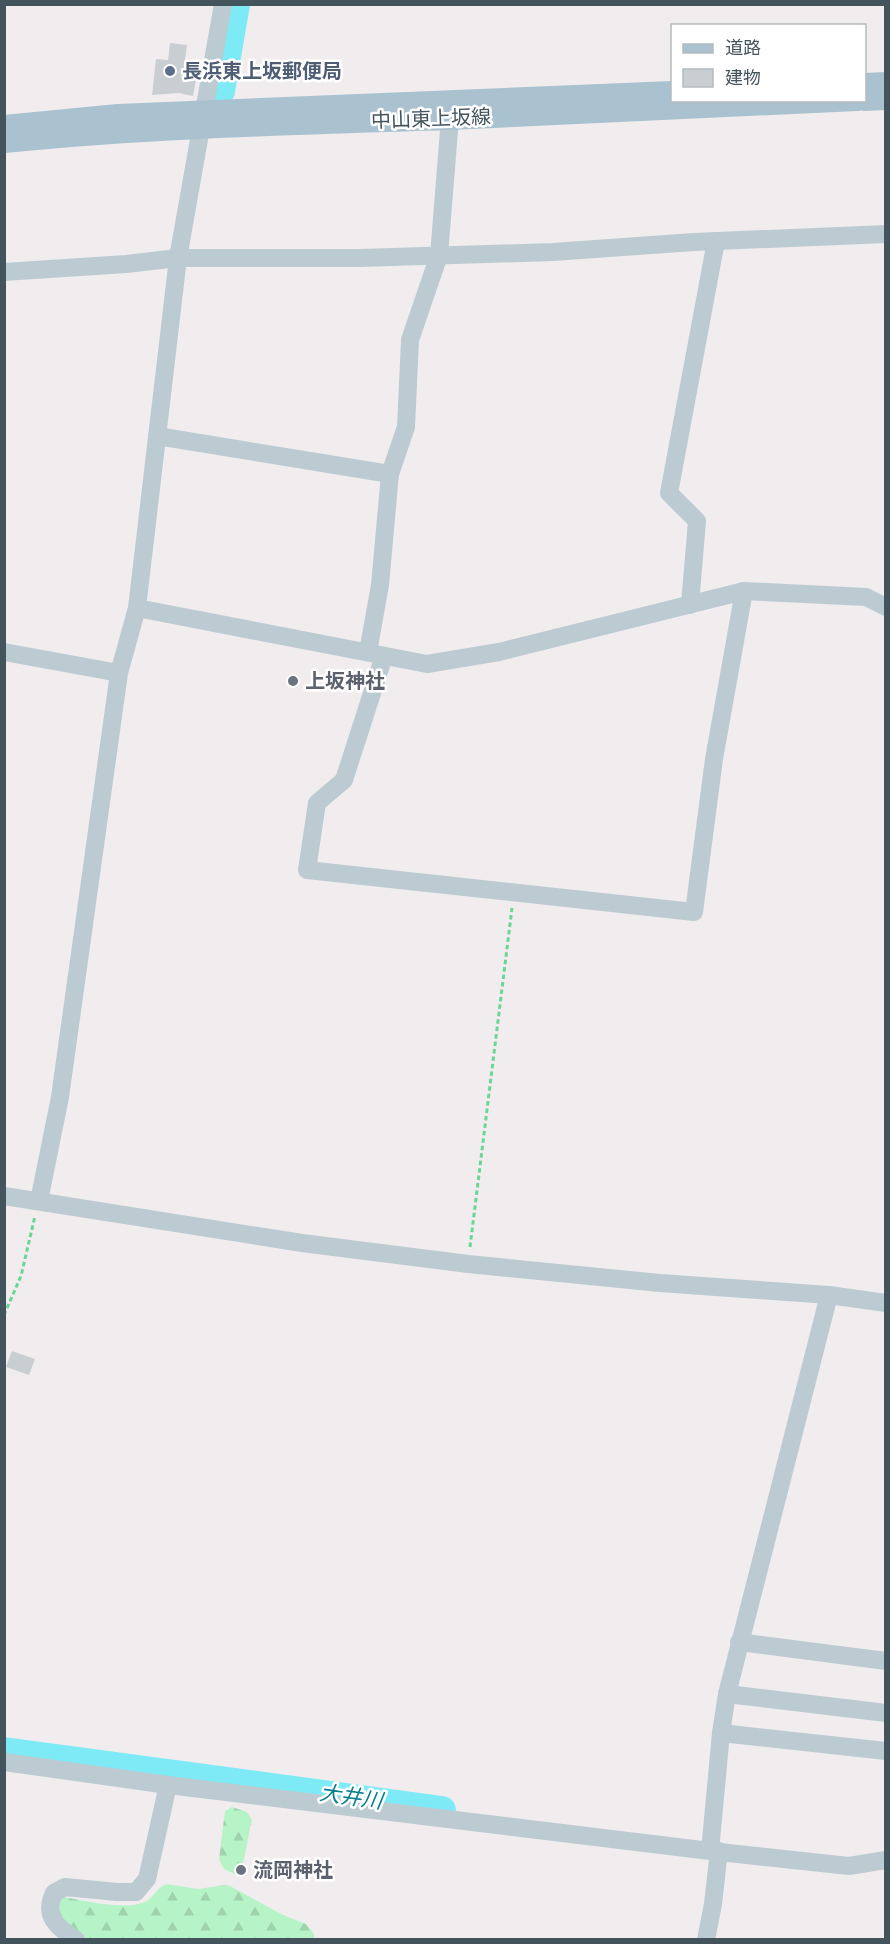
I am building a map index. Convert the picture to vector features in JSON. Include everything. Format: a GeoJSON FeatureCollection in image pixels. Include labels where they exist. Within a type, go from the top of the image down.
{"type":"FeatureCollection","features":[{"type":"Feature","properties":{"kind":"main road"},"geometry":{"type":"LineString","coordinates":[[866,84],[885,83]]}},
{"type":"Feature","properties":{"kind":"main road","name":"中山東上坂線"},"geometry":{"type":"LineString","coordinates":[[451,110],[671,92]]}},
{"type":"Feature","properties":{"kind":"main road"},"geometry":{"type":"LineString","coordinates":[[866,100],[885,99]]}},
{"type":"Feature","properties":{"kind":"main road","name":"中山東上坂線"},"geometry":{"type":"LineString","coordinates":[[4,126],[118,115],[203,119],[776,102]]}},
{"type":"Feature","properties":{"kind":"main road","name":"中山東上坂線"},"geometry":{"type":"LineString","coordinates":[[4,142],[116,131],[203,119]]}},
{"type":"Feature","properties":{"kind":"street"},"geometry":{"type":"LineString","coordinates":[[39,1201],[60,1097],[119,673],[137,608],[178,258],[223,4]]}},
{"type":"Feature","properties":{"kind":"street"},"geometry":{"type":"LineString","coordinates":[[451,110],[439,255],[410,340],[406,427],[390,474],[376,654],[344,780],[317,803],[306,870],[694,912],[714,759],[744,591]]}},
{"type":"Feature","properties":{"kind":"street"},"geometry":{"type":"LineString","coordinates":[[4,272],[126,264],[178,258],[360,258],[553,252],[716,241],[885,234]]}},
{"type":"Feature","properties":{"kind":"street"},"geometry":{"type":"LineString","coordinates":[[690,605],[697,521],[669,493],[716,241]]}},
{"type":"Feature","properties":{"kind":"street"},"geometry":{"type":"LineString","coordinates":[[158,436],[390,474]]}},
{"type":"Feature","properties":{"kind":"street"},"geometry":{"type":"LineString","coordinates":[[137,608],[427,664],[499,652],[744,591],[866,597],[883,600]]}},
{"type":"Feature","properties":{"kind":"street"},"geometry":{"type":"LineString","coordinates":[[4,652],[119,673]]}},
{"type":"Feature","properties":{"kind":"street"},"geometry":{"type":"LineString","coordinates":[[4,1196],[302,1243],[468,1264],[660,1283],[829,1295],[885,1303]]}},
{"type":"Feature","properties":{"kind":"street"},"geometry":{"type":"LineString","coordinates":[[706,1940],[713,1904],[721,1733],[727,1694],[829,1295]]}},
{"type":"Feature","properties":{"kind":"street"},"geometry":{"type":"LineString","coordinates":[[739,1642],[885,1661]]}},
{"type":"Feature","properties":{"kind":"street"},"geometry":{"type":"LineString","coordinates":[[727,1694],[885,1713]]}},
{"type":"Feature","properties":{"kind":"street"},"geometry":{"type":"LineString","coordinates":[[721,1733],[885,1751]]}},
{"type":"Feature","properties":{"kind":"street"},"geometry":{"type":"LineString","coordinates":[[4,1762],[168,1785],[849,1866],[885,1860]]}},
{"type":"Feature","properties":{"kind":"street"},"geometry":{"type":"LineString","coordinates":[[76,1940],[51,1919],[50,1907],[54,1893],[65,1887],[136,1892],[147,1879],[168,1785]]}},
{"type":"Feature","properties":{"kind":"path"},"geometry":{"type":"LineString","coordinates":[[468,1264],[514,892]]}},
{"type":"Feature","properties":{"kind":"path"},"geometry":{"type":"LineString","coordinates":[[4,1315],[21,1276],[39,1201]]}},
{"type":"Feature","properties":{"kind":"green space"},"geometry":{"type":"Polygon","coordinates":[[[232,1807],[247,1812],[252,1820],[239,1876],[224,1869],[219,1859],[225,1811],[232,1807]]]}},
{"type":"Feature","properties":{"kind":"green space"},"geometry":{"type":"Polygon","coordinates":[[[166,1884],[198,1889],[230,1886],[283,1915],[306,1924],[314,1934],[314,1939],[78,1939],[49,1901],[57,1896],[104,1904],[140,1904],[166,1884]]]}},
{"type":"Feature","properties":{"kind":"building"},"geometry":{"type":"Polygon","coordinates":[[[170,43],[187,45],[185,60],[199,63],[193,96],[179,93],[152,95],[156,59],[168,60],[170,43]]]}},
{"type":"Feature","properties":{"kind":"building"},"geometry":{"type":"Polygon","coordinates":[[[12,1351],[35,1359],[29,1375],[6,1367],[12,1351]]]}},
{"type":"Feature","properties":{"kind":"waterway"},"geometry":{"type":"LineString","coordinates":[[221,91],[236,4]]}},
{"type":"Feature","properties":{"kind":"waterway","name":"大井川"},"geometry":{"type":"LineString","coordinates":[[4,1751],[442,1810]]}},
{"type":"Feature","properties":{"kind":"place","name":"長浜東上坂郵便局"},"geometry":{"type":"Point","coordinates":[170,71]}},
{"type":"Feature","properties":{"kind":"place","name":"上坂神社"},"geometry":{"type":"Point","coordinates":[293,681]}},
{"type":"Feature","properties":{"kind":"place","name":"流岡神社"},"geometry":{"type":"Point","coordinates":[241,1870]}}]}
